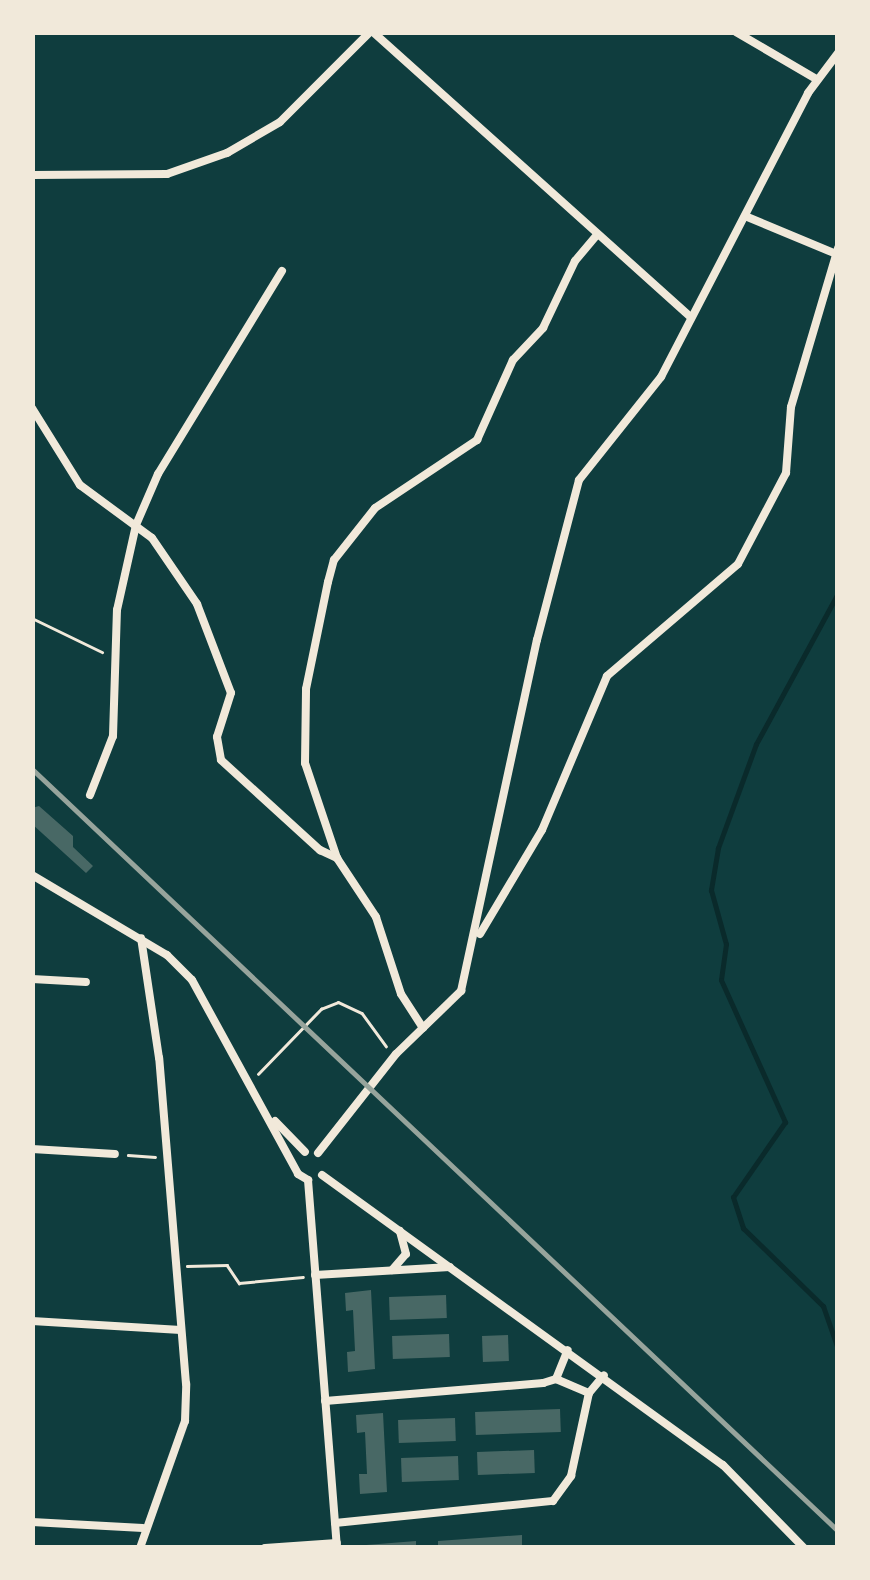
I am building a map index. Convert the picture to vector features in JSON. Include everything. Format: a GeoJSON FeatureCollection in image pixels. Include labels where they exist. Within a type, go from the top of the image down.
{"type":"FeatureCollection","features":[{"type":"Feature","properties":{"kind":"street"},"geometry":{"type":"LineString","coordinates":[[32,175],[167,174],[227,153],[280,122],[372,32],[691,318]]}},
{"type":"Feature","properties":{"kind":"street"},"geometry":{"type":"LineString","coordinates":[[736,32],[816,79]]}},
{"type":"Feature","properties":{"kind":"street"},"geometry":{"type":"LineString","coordinates":[[318,1153],[394,1056],[461,992],[478,937],[537,640],[580,480],[636,414],[691,318],[816,79],[838,53]]}},
{"type":"Feature","properties":{"kind":"street"},"geometry":{"type":"LineString","coordinates":[[478,937],[542,830],[607,676],[738,564],[786,473],[792,407],[836,251],[744,216]]}},
{"type":"Feature","properties":{"kind":"street"},"geometry":{"type":"LineString","coordinates":[[423,1028],[402,994],[376,916],[337,858],[302,738],[334,560],[394,492],[477,440],[513,360],[557,307],[576,260],[597,235]]}},
{"type":"Feature","properties":{"kind":"street"},"geometry":{"type":"LineString","coordinates":[[90,794],[113,736],[113,652],[136,525],[158,474],[282,271]]}},
{"type":"Feature","properties":{"kind":"street"},"geometry":{"type":"LineString","coordinates":[[32,408],[80,486],[136,525],[178,569],[228,682],[217,738],[221,760],[320,850],[337,858]]}},
{"type":"Feature","properties":{"kind":"street"},"geometry":{"type":"LineString","coordinates":[[32,875],[140,938],[192,980],[308,1180],[337,1545],[265,1548]]}},
{"type":"Feature","properties":{"kind":"street"},"geometry":{"type":"LineString","coordinates":[[140,938],[167,1158],[185,1421],[142,1528],[140,1548]]}},
{"type":"Feature","properties":{"kind":"street"},"geometry":{"type":"LineString","coordinates":[[32,979],[86,982]]}},
{"type":"Feature","properties":{"kind":"street"},"geometry":{"type":"LineString","coordinates":[[268,1114],[306,1152],[318,1153]]}},
{"type":"Feature","properties":{"kind":"street"},"geometry":{"type":"LineString","coordinates":[[32,1149],[115,1154]]}},
{"type":"Feature","properties":{"kind":"street"},"geometry":{"type":"LineString","coordinates":[[296,1163],[306,1152]]}},
{"type":"Feature","properties":{"kind":"street"},"geometry":{"type":"LineString","coordinates":[[318,1153],[325,1163],[322,1175]]}},
{"type":"Feature","properties":{"kind":"street"},"geometry":{"type":"LineString","coordinates":[[308,1180],[322,1175]]}},
{"type":"Feature","properties":{"kind":"street"},"geometry":{"type":"LineString","coordinates":[[322,1175],[724,1465],[804,1548]]}},
{"type":"Feature","properties":{"kind":"street"},"geometry":{"type":"LineString","coordinates":[[392,1270],[406,1254],[400,1230]]}},
{"type":"Feature","properties":{"kind":"street"},"geometry":{"type":"LineString","coordinates":[[315,1275],[451,1268]]}},
{"type":"Feature","properties":{"kind":"street"},"geometry":{"type":"LineString","coordinates":[[32,1321],[181,1330]]}},
{"type":"Feature","properties":{"kind":"street"},"geometry":{"type":"LineString","coordinates":[[556,1379],[568,1350]]}},
{"type":"Feature","properties":{"kind":"street"},"geometry":{"type":"LineString","coordinates":[[335,1523],[553,1502],[571,1476],[588,1394],[604,1375]]}},
{"type":"Feature","properties":{"kind":"street"},"geometry":{"type":"LineString","coordinates":[[325,1401],[556,1379],[588,1394]]}},
{"type":"Feature","properties":{"kind":"street"},"geometry":{"type":"LineString","coordinates":[[32,1522],[142,1528]]}},
{"type":"Feature","properties":{"kind":"path"},"geometry":{"type":"LineString","coordinates":[[32,618],[87,649],[113,652]]}},
{"type":"Feature","properties":{"kind":"path"},"geometry":{"type":"LineString","coordinates":[[250,1082],[320,1008],[350,1006],[394,1056]]}},
{"type":"Feature","properties":{"kind":"path"},"geometry":{"type":"LineString","coordinates":[[115,1154],[167,1158]]}},
{"type":"Feature","properties":{"kind":"path"},"geometry":{"type":"LineString","coordinates":[[192,1266],[228,1264],[239,1283],[315,1275]]}},
{"type":"Feature","properties":{"kind":"building"},"geometry":{"type":"Polygon","coordinates":[[[39,806],[73,836],[73,847],[93,866],[86,873],[32,824],[32,808],[39,806]]]}},
{"type":"Feature","properties":{"kind":"building"},"geometry":{"type":"Polygon","coordinates":[[[371,1290],[375,1369],[348,1372],[347,1352],[355,1351],[353,1310],[346,1311],[345,1293],[371,1290]]]}},
{"type":"Feature","properties":{"kind":"building"},"geometry":{"type":"Polygon","coordinates":[[[446,1295],[447,1318],[390,1320],[389,1297],[446,1295]]]}},
{"type":"Feature","properties":{"kind":"building"},"geometry":{"type":"Polygon","coordinates":[[[449,1334],[450,1357],[393,1359],[392,1336],[449,1334]]]}},
{"type":"Feature","properties":{"kind":"building"},"geometry":{"type":"Polygon","coordinates":[[[508,1335],[509,1361],[483,1362],[482,1336],[508,1335]]]}},
{"type":"Feature","properties":{"kind":"building"},"geometry":{"type":"Polygon","coordinates":[[[560,1409],[561,1432],[476,1435],[475,1412],[560,1409]]]}},
{"type":"Feature","properties":{"kind":"building"},"geometry":{"type":"Polygon","coordinates":[[[383,1413],[387,1492],[360,1494],[359,1474],[367,1474],[365,1432],[357,1433],[356,1415],[383,1413]]]}},
{"type":"Feature","properties":{"kind":"building"},"geometry":{"type":"Polygon","coordinates":[[[455,1418],[456,1441],[399,1443],[398,1420],[455,1418]]]}},
{"type":"Feature","properties":{"kind":"building"},"geometry":{"type":"Polygon","coordinates":[[[534,1450],[535,1473],[478,1475],[477,1452],[534,1450]]]}},
{"type":"Feature","properties":{"kind":"building"},"geometry":{"type":"Polygon","coordinates":[[[458,1456],[459,1480],[402,1482],[401,1458],[458,1456]]]}},
{"type":"Feature","properties":{"kind":"building"},"geometry":{"type":"Polygon","coordinates":[[[522,1535],[522,1548],[438,1548],[438,1541],[522,1535]]]}},
{"type":"Feature","properties":{"kind":"building"},"geometry":{"type":"Polygon","coordinates":[[[416,1541],[416,1548],[366,1545],[416,1541]]]}},
{"type":"Feature","properties":{"kind":"waterway"},"geometry":{"type":"LineString","coordinates":[[838,593],[756,744],[718,848],[711,890],[726,944],[721,980],[785,1122],[733,1197],[743,1228],[823,1306],[838,1349]]}},
{"type":"Feature","properties":{"kind":"railway"},"geometry":{"type":"LineString","coordinates":[[32,769],[838,1531]]}}]}
